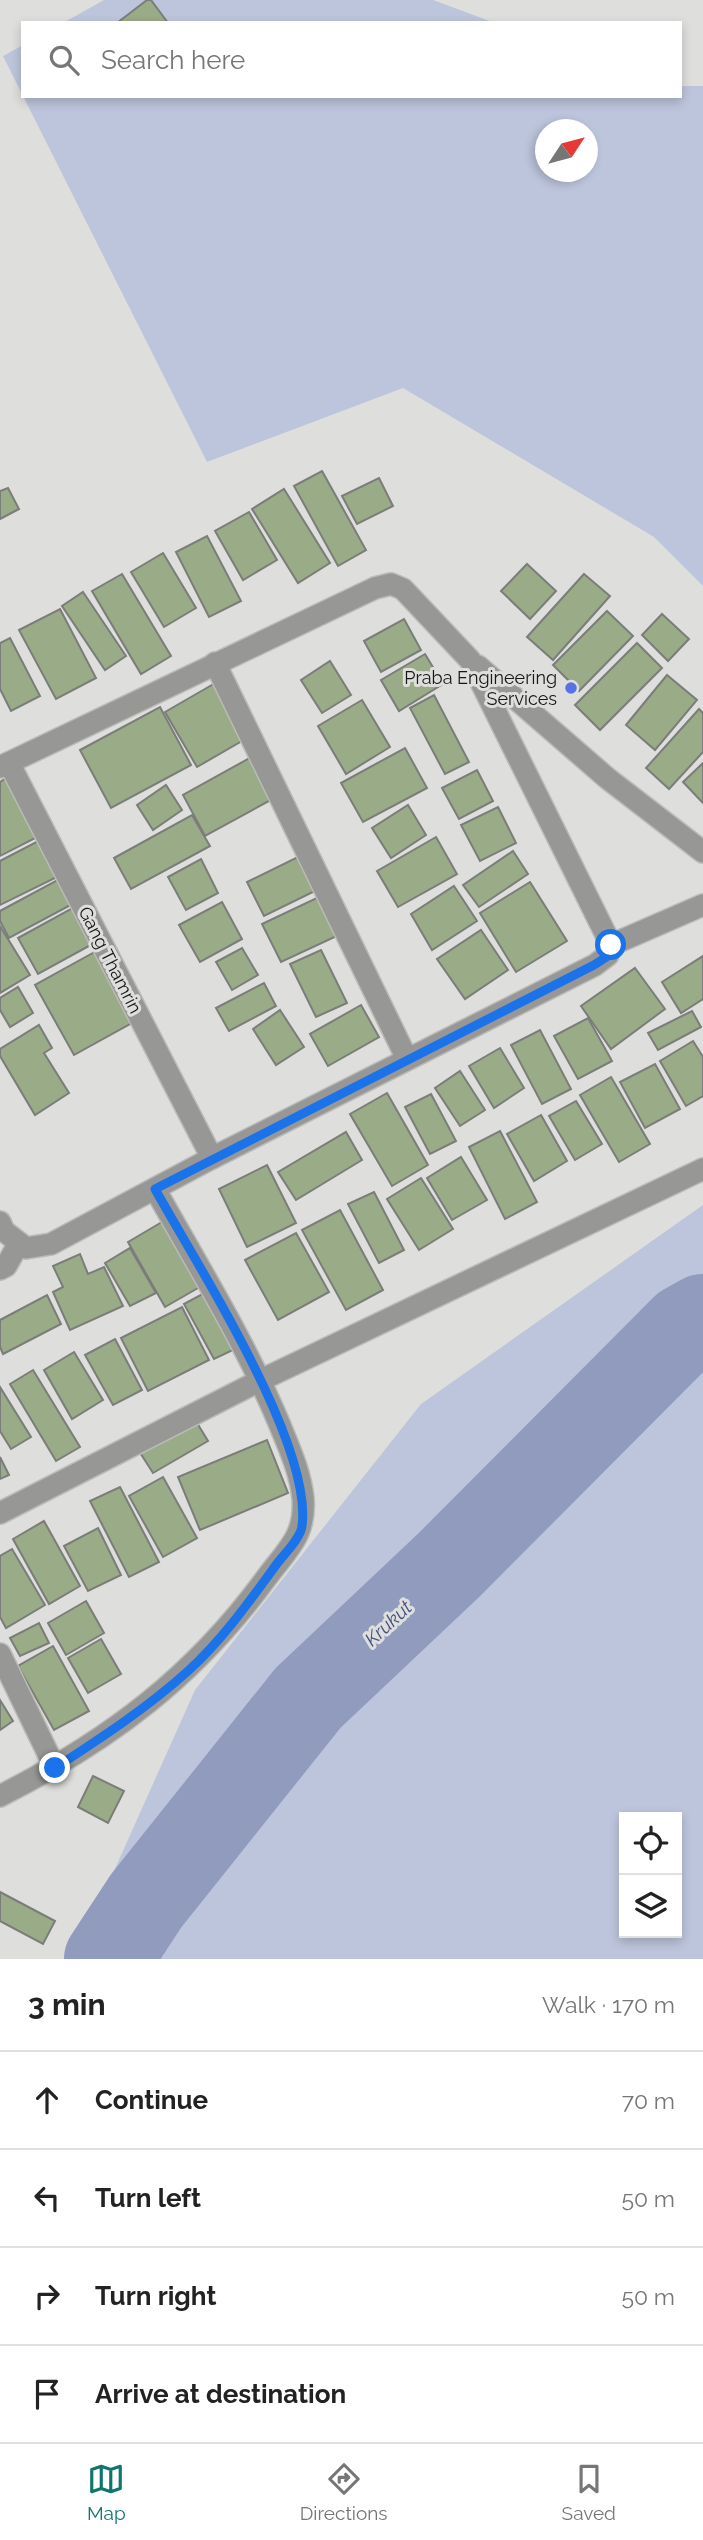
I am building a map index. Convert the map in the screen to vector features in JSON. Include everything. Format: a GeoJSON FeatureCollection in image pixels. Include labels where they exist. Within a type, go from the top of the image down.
{"type":"FeatureCollection","features":[{"type":"Feature","properties":{"kind":"street"},"geometry":{"type":"LineString","coordinates":[[4,765],[374,588],[391,584],[403,589],[470,660],[607,778],[703,852]]}},
{"type":"Feature","properties":{"kind":"street"},"geometry":{"type":"LineString","coordinates":[[0,1222],[4,1231],[26,1248],[51,1244],[212,1158],[608,956],[611,945],[470,660]]}},
{"type":"Feature","properties":{"kind":"street"},"geometry":{"type":"LineString","coordinates":[[215,663],[407,1059]]}},
{"type":"Feature","properties":{"kind":"street","name":"Gang Thamrin"},"geometry":{"type":"LineString","coordinates":[[4,765],[212,1158]]}},
{"type":"Feature","properties":{"kind":"street"},"geometry":{"type":"LineString","coordinates":[[611,945],[703,905]]}},
{"type":"Feature","properties":{"kind":"street"},"geometry":{"type":"LineString","coordinates":[[0,1513],[261,1380],[703,1169]]}},
{"type":"Feature","properties":{"kind":"street"},"geometry":{"type":"LineString","coordinates":[[0,1796],[55,1768],[121,1725],[189,1670],[241,1613],[302,1529],[303,1499],[298,1470],[261,1380],[155,1189]]}},
{"type":"Feature","properties":{"kind":"street"},"geometry":{"type":"LineString","coordinates":[[0,1269],[6,1266],[19,1243]]}},
{"type":"Feature","properties":{"kind":"street"},"geometry":{"type":"LineString","coordinates":[[0,1654],[55,1768]]}},
{"type":"Feature","properties":{"kind":"shaded area"},"geometry":{"type":"Polygon","coordinates":[[[104,0],[433,0],[490,21],[67,21],[104,0]]]}},
{"type":"Feature","properties":{"kind":"shaded area"},"geometry":{"type":"Polygon","coordinates":[[[21,46],[21,92],[3,56],[21,46]]]}},
{"type":"Feature","properties":{"kind":"shaded area"},"geometry":{"type":"Polygon","coordinates":[[[682,86],[703,86],[703,586],[654,537],[403,388],[207,462],[24,98],[682,98],[682,86]]]}},
{"type":"Feature","properties":{"kind":"shaded area"},"geometry":{"type":"Polygon","coordinates":[[[703,1205],[703,1959],[122,1959],[92,1920],[195,1690],[421,1404],[703,1205]]]}},
{"type":"Feature","properties":{"kind":"building"},"geometry":{"type":"Polygon","coordinates":[[[147,0],[151,0],[167,21],[120,21],[147,0]]]}},
{"type":"Feature","properties":{"kind":"building"},"geometry":{"type":"Polygon","coordinates":[[[322,471],[366,550],[338,566],[294,486],[322,471]]]}},
{"type":"Feature","properties":{"kind":"building"},"geometry":{"type":"Polygon","coordinates":[[[379,478],[393,506],[357,524],[342,496],[379,478]]]}},
{"type":"Feature","properties":{"kind":"building"},"geometry":{"type":"Polygon","coordinates":[[[8,488],[19,509],[0,519],[0,491],[8,488]]]}},
{"type":"Feature","properties":{"kind":"building"},"geometry":{"type":"Polygon","coordinates":[[[284,489],[330,563],[298,583],[252,509],[284,489]]]}},
{"type":"Feature","properties":{"kind":"building"},"geometry":{"type":"Polygon","coordinates":[[[249,512],[277,560],[243,580],[215,531],[249,512]]]}},
{"type":"Feature","properties":{"kind":"building"},"geometry":{"type":"Polygon","coordinates":[[[207,536],[241,601],[209,617],[176,552],[207,536]]]}},
{"type":"Feature","properties":{"kind":"building"},"geometry":{"type":"Polygon","coordinates":[[[163,553],[196,608],[164,627],[131,572],[163,553]]]}},
{"type":"Feature","properties":{"kind":"building"},"geometry":{"type":"Polygon","coordinates":[[[527,564],[556,591],[530,619],[501,591],[527,564]]]}},
{"type":"Feature","properties":{"kind":"building"},"geometry":{"type":"Polygon","coordinates":[[[122,574],[171,656],[141,674],[92,591],[122,574]]]}},
{"type":"Feature","properties":{"kind":"building"},"geometry":{"type":"Polygon","coordinates":[[[584,574],[610,596],[553,660],[527,637],[584,574]]]}},
{"type":"Feature","properties":{"kind":"building"},"geometry":{"type":"Polygon","coordinates":[[[83,592],[126,656],[105,670],[62,606],[83,592]]]}},
{"type":"Feature","properties":{"kind":"building"},"geometry":{"type":"Polygon","coordinates":[[[60,609],[96,678],[56,699],[19,630],[60,609]]]}},
{"type":"Feature","properties":{"kind":"building"},"geometry":{"type":"Polygon","coordinates":[[[607,611],[633,636],[579,691],[553,665],[607,611]]]}},
{"type":"Feature","properties":{"kind":"building"},"geometry":{"type":"Polygon","coordinates":[[[662,614],[689,639],[668,661],[642,635],[662,614]]]}},
{"type":"Feature","properties":{"kind":"building"},"geometry":{"type":"Polygon","coordinates":[[[404,619],[421,650],[381,672],[364,641],[404,619]]]}},
{"type":"Feature","properties":{"kind":"building"},"geometry":{"type":"Polygon","coordinates":[[[10,638],[40,696],[11,711],[0,689],[0,643],[10,638]]]}},
{"type":"Feature","properties":{"kind":"building"},"geometry":{"type":"Polygon","coordinates":[[[637,643],[662,668],[600,730],[575,705],[637,643]]]}},
{"type":"Feature","properties":{"kind":"building"},"geometry":{"type":"Polygon","coordinates":[[[425,654],[443,684],[399,711],[381,680],[425,654]]]}},
{"type":"Feature","properties":{"kind":"building"},"geometry":{"type":"Polygon","coordinates":[[[330,661],[351,695],[322,713],[301,680],[330,661]]]}},
{"type":"Feature","properties":{"kind":"building"},"geometry":{"type":"Polygon","coordinates":[[[667,675],[697,700],[655,750],[626,725],[667,675]]]}},
{"type":"Feature","properties":{"kind":"building"},"geometry":{"type":"Polygon","coordinates":[[[217,682],[249,737],[197,767],[165,712],[217,682]]]}},
{"type":"Feature","properties":{"kind":"building"},"geometry":{"type":"Polygon","coordinates":[[[434,695],[469,762],[445,774],[410,708],[434,695]]]}},
{"type":"Feature","properties":{"kind":"building"},"geometry":{"type":"Polygon","coordinates":[[[362,700],[390,747],[346,774],[318,726],[362,700]]]}},
{"type":"Feature","properties":{"kind":"building"},"geometry":{"type":"Polygon","coordinates":[[[160,707],[191,765],[111,808],[80,750],[160,707]]]}},
{"type":"Feature","properties":{"kind":"building"},"geometry":{"type":"Polygon","coordinates":[[[699,709],[703,713],[703,752],[669,789],[646,768],[699,709]]]}},
{"type":"Feature","properties":{"kind":"building"},"geometry":{"type":"Polygon","coordinates":[[[405,748],[427,788],[363,822],[341,783],[405,748]]]}},
{"type":"Feature","properties":{"kind":"building"},"geometry":{"type":"Polygon","coordinates":[[[255,755],[278,796],[205,836],[183,795],[255,755]]]}},
{"type":"Feature","properties":{"kind":"building"},"geometry":{"type":"Polygon","coordinates":[[[703,763],[703,803],[683,782],[703,763]]]}},
{"type":"Feature","properties":{"kind":"building"},"geometry":{"type":"Polygon","coordinates":[[[477,770],[493,801],[459,819],[442,788],[477,770]]]}},
{"type":"Feature","properties":{"kind":"building"},"geometry":{"type":"Polygon","coordinates":[[[12,775],[43,834],[0,856],[0,782],[12,775]]]}},
{"type":"Feature","properties":{"kind":"building"},"geometry":{"type":"Polygon","coordinates":[[[166,785],[182,810],[153,830],[137,805],[166,785]]]}},
{"type":"Feature","properties":{"kind":"building"},"geometry":{"type":"Polygon","coordinates":[[[408,805],[426,835],[391,858],[372,828],[408,805]]]}},
{"type":"Feature","properties":{"kind":"building"},"geometry":{"type":"Polygon","coordinates":[[[498,807],[516,843],[480,861],[461,825],[498,807]]]}},
{"type":"Feature","properties":{"kind":"building"},"geometry":{"type":"Polygon","coordinates":[[[192,815],[210,846],[131,889],[114,858],[192,815]]]}},
{"type":"Feature","properties":{"kind":"building"},"geometry":{"type":"Polygon","coordinates":[[[436,837],[457,874],[398,907],[377,871],[436,837]]]}},
{"type":"Feature","properties":{"kind":"building"},"geometry":{"type":"Polygon","coordinates":[[[44,838],[63,874],[0,905],[0,861],[44,838]]]}},
{"type":"Feature","properties":{"kind":"building"},"geometry":{"type":"Polygon","coordinates":[[[513,851],[528,874],[479,907],[463,885],[513,851]]]}},
{"type":"Feature","properties":{"kind":"building"},"geometry":{"type":"Polygon","coordinates":[[[304,854],[321,888],[264,916],[247,882],[304,854]]]}},
{"type":"Feature","properties":{"kind":"building"},"geometry":{"type":"Polygon","coordinates":[[[201,859],[218,893],[186,910],[168,877],[201,859]]]}},
{"type":"Feature","properties":{"kind":"building"},"geometry":{"type":"Polygon","coordinates":[[[65,876],[78,901],[9,938],[0,921],[0,911],[65,876]]]}},
{"type":"Feature","properties":{"kind":"building"},"geometry":{"type":"Polygon","coordinates":[[[530,882],[567,941],[516,972],[480,913],[530,882]]]}},
{"type":"Feature","properties":{"kind":"building"},"geometry":{"type":"Polygon","coordinates":[[[454,886],[477,921],[432,950],[411,914],[454,886]]]}},
{"type":"Feature","properties":{"kind":"building"},"geometry":{"type":"Polygon","coordinates":[[[323,895],[341,934],[281,962],[262,924],[323,895]]]}},
{"type":"Feature","properties":{"kind":"building"},"geometry":{"type":"Polygon","coordinates":[[[222,902],[242,939],[200,962],[179,925],[222,902]]]}},
{"type":"Feature","properties":{"kind":"building"},"geometry":{"type":"Polygon","coordinates":[[[78,905],[98,941],[38,974],[18,938],[78,905]]]}},
{"type":"Feature","properties":{"kind":"building"},"geometry":{"type":"Polygon","coordinates":[[[0,926],[30,975],[0,993],[0,926]]]}},
{"type":"Feature","properties":{"kind":"building"},"geometry":{"type":"Polygon","coordinates":[[[481,930],[508,970],[465,999],[437,959],[481,930]]]}},
{"type":"Feature","properties":{"kind":"building"},"geometry":{"type":"Polygon","coordinates":[[[242,948],[258,975],[232,990],[216,962],[242,948]]]}},
{"type":"Feature","properties":{"kind":"building"},"geometry":{"type":"Polygon","coordinates":[[[100,949],[139,1019],[74,1055],[35,985],[100,949]]]}},
{"type":"Feature","properties":{"kind":"building"},"geometry":{"type":"Polygon","coordinates":[[[321,950],[347,1003],[316,1017],[290,964],[321,950]]]}},
{"type":"Feature","properties":{"kind":"building"},"geometry":{"type":"Polygon","coordinates":[[[703,956],[703,999],[681,1013],[662,982],[703,956]]]}},
{"type":"Feature","properties":{"kind":"building"},"geometry":{"type":"Polygon","coordinates":[[[635,968],[665,1009],[611,1049],[581,1006],[635,968]]]}},
{"type":"Feature","properties":{"kind":"building"},"geometry":{"type":"Polygon","coordinates":[[[264,983],[276,1006],[229,1031],[216,1008],[264,983]]]}},
{"type":"Feature","properties":{"kind":"building"},"geometry":{"type":"Polygon","coordinates":[[[18,987],[33,1013],[10,1027],[0,1010],[0,998],[18,987]]]}},
{"type":"Feature","properties":{"kind":"building"},"geometry":{"type":"Polygon","coordinates":[[[361,1005],[379,1037],[328,1066],[310,1034],[361,1005]]]}},
{"type":"Feature","properties":{"kind":"building"},"geometry":{"type":"Polygon","coordinates":[[[280,1010],[304,1047],[276,1065],[253,1029],[280,1010]]]}},
{"type":"Feature","properties":{"kind":"building"},"geometry":{"type":"Polygon","coordinates":[[[692,1011],[701,1027],[658,1050],[648,1033],[692,1011]]]}},
{"type":"Feature","properties":{"kind":"building"},"geometry":{"type":"Polygon","coordinates":[[[588,1018],[612,1061],[578,1079],[554,1036],[588,1018]]]}},
{"type":"Feature","properties":{"kind":"building"},"geometry":{"type":"Polygon","coordinates":[[[39,1025],[52,1048],[44,1053],[69,1093],[35,1115],[0,1056],[0,1049],[39,1025]]]}},
{"type":"Feature","properties":{"kind":"building"},"geometry":{"type":"Polygon","coordinates":[[[540,1030],[571,1089],[542,1104],[511,1045],[540,1030]]]}},
{"type":"Feature","properties":{"kind":"building"},"geometry":{"type":"Polygon","coordinates":[[[693,1041],[703,1057],[703,1096],[686,1106],[660,1061],[693,1041]]]}},
{"type":"Feature","properties":{"kind":"building"},"geometry":{"type":"Polygon","coordinates":[[[500,1048],[524,1088],[494,1108],[469,1066],[500,1048]]]}},
{"type":"Feature","properties":{"kind":"building"},"geometry":{"type":"Polygon","coordinates":[[[655,1064],[680,1109],[645,1128],[620,1082],[655,1064]]]}},
{"type":"Feature","properties":{"kind":"building"},"geometry":{"type":"Polygon","coordinates":[[[460,1071],[485,1110],[460,1126],[435,1088],[460,1071]]]}},
{"type":"Feature","properties":{"kind":"building"},"geometry":{"type":"Polygon","coordinates":[[[611,1077],[650,1144],[619,1162],[580,1095],[611,1077]]]}},
{"type":"Feature","properties":{"kind":"building"},"geometry":{"type":"Polygon","coordinates":[[[387,1093],[428,1165],[392,1186],[350,1114],[387,1093]]]}},
{"type":"Feature","properties":{"kind":"building"},"geometry":{"type":"Polygon","coordinates":[[[431,1094],[456,1141],[430,1154],[405,1107],[431,1094]]]}},
{"type":"Feature","properties":{"kind":"building"},"geometry":{"type":"Polygon","coordinates":[[[576,1101],[602,1144],[575,1160],[549,1116],[576,1101]]]}},
{"type":"Feature","properties":{"kind":"building"},"geometry":{"type":"Polygon","coordinates":[[[541,1115],[567,1161],[534,1181],[507,1134],[541,1115]]]}},
{"type":"Feature","properties":{"kind":"building"},"geometry":{"type":"Polygon","coordinates":[[[500,1131],[537,1202],[505,1219],[469,1147],[500,1131]]]}},
{"type":"Feature","properties":{"kind":"building"},"geometry":{"type":"Polygon","coordinates":[[[346,1132],[362,1160],[296,1200],[278,1172],[346,1132]]]}},
{"type":"Feature","properties":{"kind":"building"},"geometry":{"type":"Polygon","coordinates":[[[461,1157],[487,1200],[452,1220],[427,1178],[461,1157]]]}},
{"type":"Feature","properties":{"kind":"building"},"geometry":{"type":"Polygon","coordinates":[[[267,1165],[296,1223],[247,1247],[219,1189],[267,1165]]]}},
{"type":"Feature","properties":{"kind":"building"},"geometry":{"type":"Polygon","coordinates":[[[421,1178],[453,1229],[419,1250],[387,1199],[421,1178]]]}},
{"type":"Feature","properties":{"kind":"building"},"geometry":{"type":"Polygon","coordinates":[[[374,1192],[404,1250],[379,1263],[348,1204],[374,1192]]]}},
{"type":"Feature","properties":{"kind":"building"},"geometry":{"type":"Polygon","coordinates":[[[340,1210],[383,1290],[346,1310],[302,1230],[340,1210]]]}},
{"type":"Feature","properties":{"kind":"building"},"geometry":{"type":"Polygon","coordinates":[[[167,1219],[205,1284],[165,1307],[128,1242],[167,1219]]]}},
{"type":"Feature","properties":{"kind":"building"},"geometry":{"type":"Polygon","coordinates":[[[296,1233],[329,1292],[278,1320],[245,1260],[296,1233]]]}},
{"type":"Feature","properties":{"kind":"building"},"geometry":{"type":"Polygon","coordinates":[[[130,1248],[156,1293],[130,1306],[105,1263],[130,1248]]]}},
{"type":"Feature","properties":{"kind":"building"},"geometry":{"type":"Polygon","coordinates":[[[80,1254],[88,1274],[104,1267],[123,1306],[70,1330],[53,1292],[63,1287],[53,1266],[80,1254]]]}},
{"type":"Feature","properties":{"kind":"building"},"geometry":{"type":"Polygon","coordinates":[[[208,1291],[237,1348],[214,1359],[184,1304],[208,1291]]]}},
{"type":"Feature","properties":{"kind":"building"},"geometry":{"type":"Polygon","coordinates":[[[47,1295],[61,1324],[3,1354],[0,1347],[0,1320],[47,1295]]]}},
{"type":"Feature","properties":{"kind":"building"},"geometry":{"type":"Polygon","coordinates":[[[182,1307],[209,1360],[148,1391],[121,1338],[182,1307]]]}},
{"type":"Feature","properties":{"kind":"building"},"geometry":{"type":"Polygon","coordinates":[[[115,1339],[142,1390],[113,1405],[85,1355],[115,1339]]]}},
{"type":"Feature","properties":{"kind":"building"},"geometry":{"type":"Polygon","coordinates":[[[74,1352],[103,1400],[72,1419],[44,1370],[74,1352]]]}},
{"type":"Feature","properties":{"kind":"building"},"geometry":{"type":"Polygon","coordinates":[[[33,1370],[80,1447],[56,1461],[10,1384],[33,1370]]]}},
{"type":"Feature","properties":{"kind":"building"},"geometry":{"type":"Polygon","coordinates":[[[0,1387],[31,1437],[11,1449],[0,1431],[0,1387]]]}},
{"type":"Feature","properties":{"kind":"building"},"geometry":{"type":"Polygon","coordinates":[[[194,1418],[208,1441],[153,1473],[139,1451],[194,1418]]]}},
{"type":"Feature","properties":{"kind":"building"},"geometry":{"type":"Polygon","coordinates":[[[267,1440],[288,1493],[200,1530],[178,1477],[267,1440]]]}},
{"type":"Feature","properties":{"kind":"building"},"geometry":{"type":"Polygon","coordinates":[[[0,1457],[9,1475],[0,1479],[0,1457]]]}},
{"type":"Feature","properties":{"kind":"building"},"geometry":{"type":"Polygon","coordinates":[[[163,1477],[197,1538],[163,1557],[129,1496],[163,1477]]]}},
{"type":"Feature","properties":{"kind":"building"},"geometry":{"type":"Polygon","coordinates":[[[120,1487],[159,1562],[129,1577],[90,1501],[120,1487]]]}},
{"type":"Feature","properties":{"kind":"building"},"geometry":{"type":"Polygon","coordinates":[[[44,1521],[80,1586],[49,1604],[13,1539],[44,1521]]]}},
{"type":"Feature","properties":{"kind":"building"},"geometry":{"type":"Polygon","coordinates":[[[98,1528],[121,1575],[88,1591],[64,1546],[98,1528]]]}},
{"type":"Feature","properties":{"kind":"building"},"geometry":{"type":"Polygon","coordinates":[[[12,1549],[45,1605],[6,1628],[0,1617],[0,1556],[12,1549]]]}},
{"type":"Feature","properties":{"kind":"building"},"geometry":{"type":"Polygon","coordinates":[[[86,1601],[104,1633],[66,1655],[48,1623],[86,1601]]]}},
{"type":"Feature","properties":{"kind":"building"},"geometry":{"type":"Polygon","coordinates":[[[39,1623],[49,1643],[20,1656],[10,1638],[39,1623]]]}},
{"type":"Feature","properties":{"kind":"building"},"geometry":{"type":"Polygon","coordinates":[[[101,1639],[121,1674],[88,1693],[68,1658],[101,1639]]]}},
{"type":"Feature","properties":{"kind":"building"},"geometry":{"type":"Polygon","coordinates":[[[53,1646],[89,1711],[54,1730],[18,1666],[53,1646]]]}},
{"type":"Feature","properties":{"kind":"building"},"geometry":{"type":"Polygon","coordinates":[[[0,1700],[13,1721],[0,1730],[0,1700]]]}},
{"type":"Feature","properties":{"kind":"building"},"geometry":{"type":"Polygon","coordinates":[[[93,1776],[124,1791],[108,1823],[78,1807],[93,1776]]]}},
{"type":"Feature","properties":{"kind":"building"},"geometry":{"type":"Polygon","coordinates":[[[0,1892],[55,1921],[43,1944],[0,1921],[0,1892]]]}},
{"type":"Feature","properties":{"kind":"waterway","name":"Krukut"},"geometry":{"type":"LineString","coordinates":[[108,1959],[146,1901],[308,1698],[449,1565],[685,1328],[703,1318]]}},
{"type":"Feature","properties":{"kind":"place","name":"Praba Engineering Services"},"geometry":{"type":"Point","coordinates":[571,688]}},
{"type":"Feature","properties":{"kind":"route"},"geometry":{"type":"LineString","coordinates":[[55,1768],[121,1725],[189,1670],[241,1613],[302,1529],[303,1499],[298,1470],[261,1380],[155,1189],[594,965],[608,956],[611,945]]}}]}
